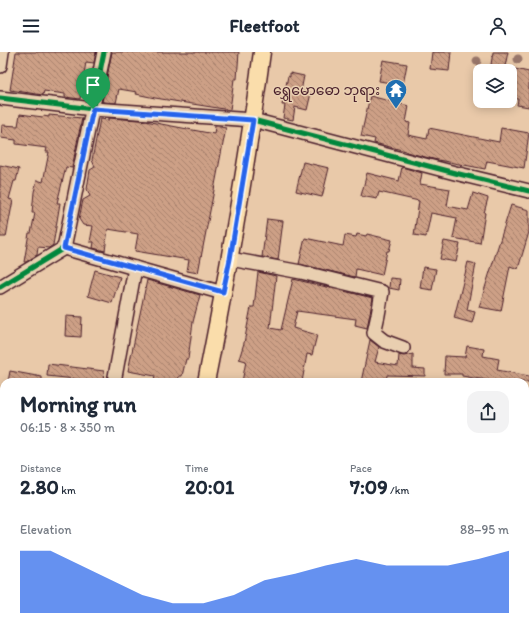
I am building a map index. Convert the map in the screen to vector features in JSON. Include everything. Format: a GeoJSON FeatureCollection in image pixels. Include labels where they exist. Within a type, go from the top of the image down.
{"type":"FeatureCollection","features":[{"type":"Feature","properties":{"kind":"main road"},"geometry":{"type":"LineString","coordinates":[[207,378],[230,259],[253,120],[262,52]]}},
{"type":"Feature","properties":{"kind":"street"},"geometry":{"type":"LineString","coordinates":[[0,66],[2,52]]}},
{"type":"Feature","properties":{"kind":"street"},"geometry":{"type":"LineString","coordinates":[[0,287],[64,248],[104,52]]}},
{"type":"Feature","properties":{"kind":"street"},"geometry":{"type":"LineString","coordinates":[[0,98],[93,109],[253,120],[529,191]]}},
{"type":"Feature","properties":{"kind":"street"},"geometry":{"type":"LineString","coordinates":[[64,248],[223,292]]}},
{"type":"Feature","properties":{"kind":"street"},"geometry":{"type":"LineString","coordinates":[[230,259],[301,272],[382,292],[374,333],[384,341],[403,348]]}},
{"type":"Feature","properties":{"kind":"street"},"geometry":{"type":"LineString","coordinates":[[115,378],[135,268]]}},
{"type":"Feature","properties":{"kind":"building"},"geometry":{"type":"Polygon","coordinates":[[[16,52],[96,52],[94,63],[86,62],[80,99],[65,97],[65,94],[44,91],[43,95],[10,90],[16,52]]]}},
{"type":"Feature","properties":{"kind":"building"},"geometry":{"type":"Polygon","coordinates":[[[112,52],[239,52],[237,79],[234,79],[230,110],[155,98],[136,94],[137,92],[119,89],[116,103],[102,102],[112,52]]]}},
{"type":"Feature","properties":{"kind":"building"},"geometry":{"type":"Polygon","coordinates":[[[432,52],[451,52],[449,71],[430,69],[432,52]]]}},
{"type":"Feature","properties":{"kind":"building"},"geometry":{"type":"Polygon","coordinates":[[[493,52],[508,52],[505,64],[491,64],[493,52]]]}},
{"type":"Feature","properties":{"kind":"building"},"geometry":{"type":"Polygon","coordinates":[[[383,60],[407,64],[403,85],[379,81],[383,60]]]}},
{"type":"Feature","properties":{"kind":"building"},"geometry":{"type":"Polygon","coordinates":[[[517,69],[529,72],[529,107],[517,105],[517,69]]]}},
{"type":"Feature","properties":{"kind":"building"},"geometry":{"type":"Polygon","coordinates":[[[290,73],[304,76],[301,91],[311,93],[307,110],[295,107],[293,120],[283,118],[285,105],[282,105],[288,76],[290,77],[290,73]]]}},
{"type":"Feature","properties":{"kind":"building"},"geometry":{"type":"Polygon","coordinates":[[[370,96],[409,106],[406,122],[410,123],[408,135],[427,139],[429,128],[499,142],[501,128],[529,133],[524,168],[487,161],[485,169],[433,159],[374,143],[375,139],[361,136],[370,96]]]}},
{"type":"Feature","properties":{"kind":"building"},"geometry":{"type":"Polygon","coordinates":[[[20,114],[43,117],[49,117],[49,115],[82,118],[72,168],[66,167],[57,203],[60,203],[53,245],[49,248],[38,247],[37,255],[26,262],[24,262],[29,233],[31,233],[35,213],[32,213],[34,192],[37,180],[43,182],[49,152],[46,152],[47,148],[16,144],[16,140],[1,138],[2,125],[18,126],[20,114]]]}},
{"type":"Feature","properties":{"kind":"building"},"geometry":{"type":"Polygon","coordinates":[[[109,118],[140,120],[214,134],[215,126],[226,128],[198,273],[187,271],[189,260],[135,251],[138,234],[108,229],[105,251],[93,248],[94,242],[90,242],[93,226],[83,225],[79,219],[83,200],[90,196],[87,189],[90,170],[95,167],[92,160],[100,119],[109,120],[109,118]]]}},
{"type":"Feature","properties":{"kind":"building"},"geometry":{"type":"Polygon","coordinates":[[[303,162],[329,168],[322,197],[296,191],[303,162]]]}},
{"type":"Feature","properties":{"kind":"building"},"geometry":{"type":"Polygon","coordinates":[[[0,165],[19,169],[9,199],[13,200],[6,237],[0,237],[0,165]]]}},
{"type":"Feature","properties":{"kind":"building"},"geometry":{"type":"Polygon","coordinates":[[[402,167],[422,173],[420,184],[450,189],[447,206],[468,210],[473,193],[488,198],[484,213],[480,243],[453,238],[457,218],[431,213],[426,237],[414,235],[419,201],[379,192],[377,199],[361,196],[367,173],[399,181],[402,167]]]}},
{"type":"Feature","properties":{"kind":"building"},"geometry":{"type":"Polygon","coordinates":[[[511,205],[529,210],[529,232],[518,269],[510,266],[501,311],[479,307],[511,205]]]}},
{"type":"Feature","properties":{"kind":"building"},"geometry":{"type":"Polygon","coordinates":[[[267,219],[283,221],[278,260],[262,257],[267,219]]]}},
{"type":"Feature","properties":{"kind":"building"},"geometry":{"type":"Polygon","coordinates":[[[357,234],[366,236],[367,234],[392,240],[389,251],[387,251],[382,275],[356,269],[355,277],[299,264],[305,238],[343,246],[345,235],[356,237],[357,234]]]}},
{"type":"Feature","properties":{"kind":"building"},"geometry":{"type":"Polygon","coordinates":[[[444,241],[460,244],[456,262],[440,259],[444,241]]]}},
{"type":"Feature","properties":{"kind":"building"},"geometry":{"type":"Polygon","coordinates":[[[468,262],[476,264],[467,310],[475,312],[472,323],[454,318],[468,262]]]}},
{"type":"Feature","properties":{"kind":"building"},"geometry":{"type":"Polygon","coordinates":[[[423,267],[436,269],[432,290],[420,288],[423,267]]]}},
{"type":"Feature","properties":{"kind":"building"},"geometry":{"type":"Polygon","coordinates":[[[95,270],[120,277],[112,303],[88,296],[95,270]]]}},
{"type":"Feature","properties":{"kind":"building"},"geometry":{"type":"Polygon","coordinates":[[[258,272],[276,276],[270,328],[281,330],[293,279],[373,298],[367,328],[355,325],[356,319],[297,311],[293,328],[317,335],[312,355],[307,354],[303,378],[243,378],[246,361],[239,359],[244,343],[251,307],[254,307],[258,272]]]}},
{"type":"Feature","properties":{"kind":"building"},"geometry":{"type":"Polygon","coordinates":[[[390,278],[400,279],[399,290],[389,288],[390,278]]]}},
{"type":"Feature","properties":{"kind":"building"},"geometry":{"type":"Polygon","coordinates":[[[147,280],[200,295],[193,322],[188,359],[186,359],[182,376],[179,376],[179,378],[155,378],[155,376],[128,371],[147,280]]]}},
{"type":"Feature","properties":{"kind":"building"},"geometry":{"type":"Polygon","coordinates":[[[66,316],[82,317],[81,337],[65,336],[66,316]]]}},
{"type":"Feature","properties":{"kind":"building"},"geometry":{"type":"Polygon","coordinates":[[[370,340],[379,347],[375,362],[398,366],[399,355],[404,356],[413,354],[413,368],[425,369],[425,376],[387,375],[387,378],[362,378],[370,340]]]}},
{"type":"Feature","properties":{"kind":"building"},"geometry":{"type":"Polygon","coordinates":[[[467,346],[484,349],[483,356],[499,359],[497,370],[529,376],[529,378],[474,378],[462,376],[462,374],[444,374],[445,356],[465,357],[467,346]]]}},
{"type":"Feature","properties":{"kind":"building"},"geometry":{"type":"Polygon","coordinates":[[[48,364],[104,371],[103,378],[66,378],[47,376],[48,364]]]}},
{"type":"Feature","properties":{"kind":"building"},"geometry":{"type":"Polygon","coordinates":[[[10,371],[42,377],[42,378],[9,378],[10,371]]]}},
{"type":"Feature","properties":{"kind":"cycle path"},"geometry":{"type":"LineString","coordinates":[[0,287],[64,248],[104,52]]}},
{"type":"Feature","properties":{"kind":"cycle path"},"geometry":{"type":"LineString","coordinates":[[0,98],[93,109],[253,120],[529,191]]}},
{"type":"Feature","properties":{"kind":"place","name":"ရွှေမောဓော ဘုရား"},"geometry":{"type":"Point","coordinates":[396,110]}},
{"type":"Feature","properties":{"kind":"route"},"geometry":{"type":"LineString","coordinates":[[93,109],[253,120],[230,259],[223,292],[64,248],[93,109]]}}]}
